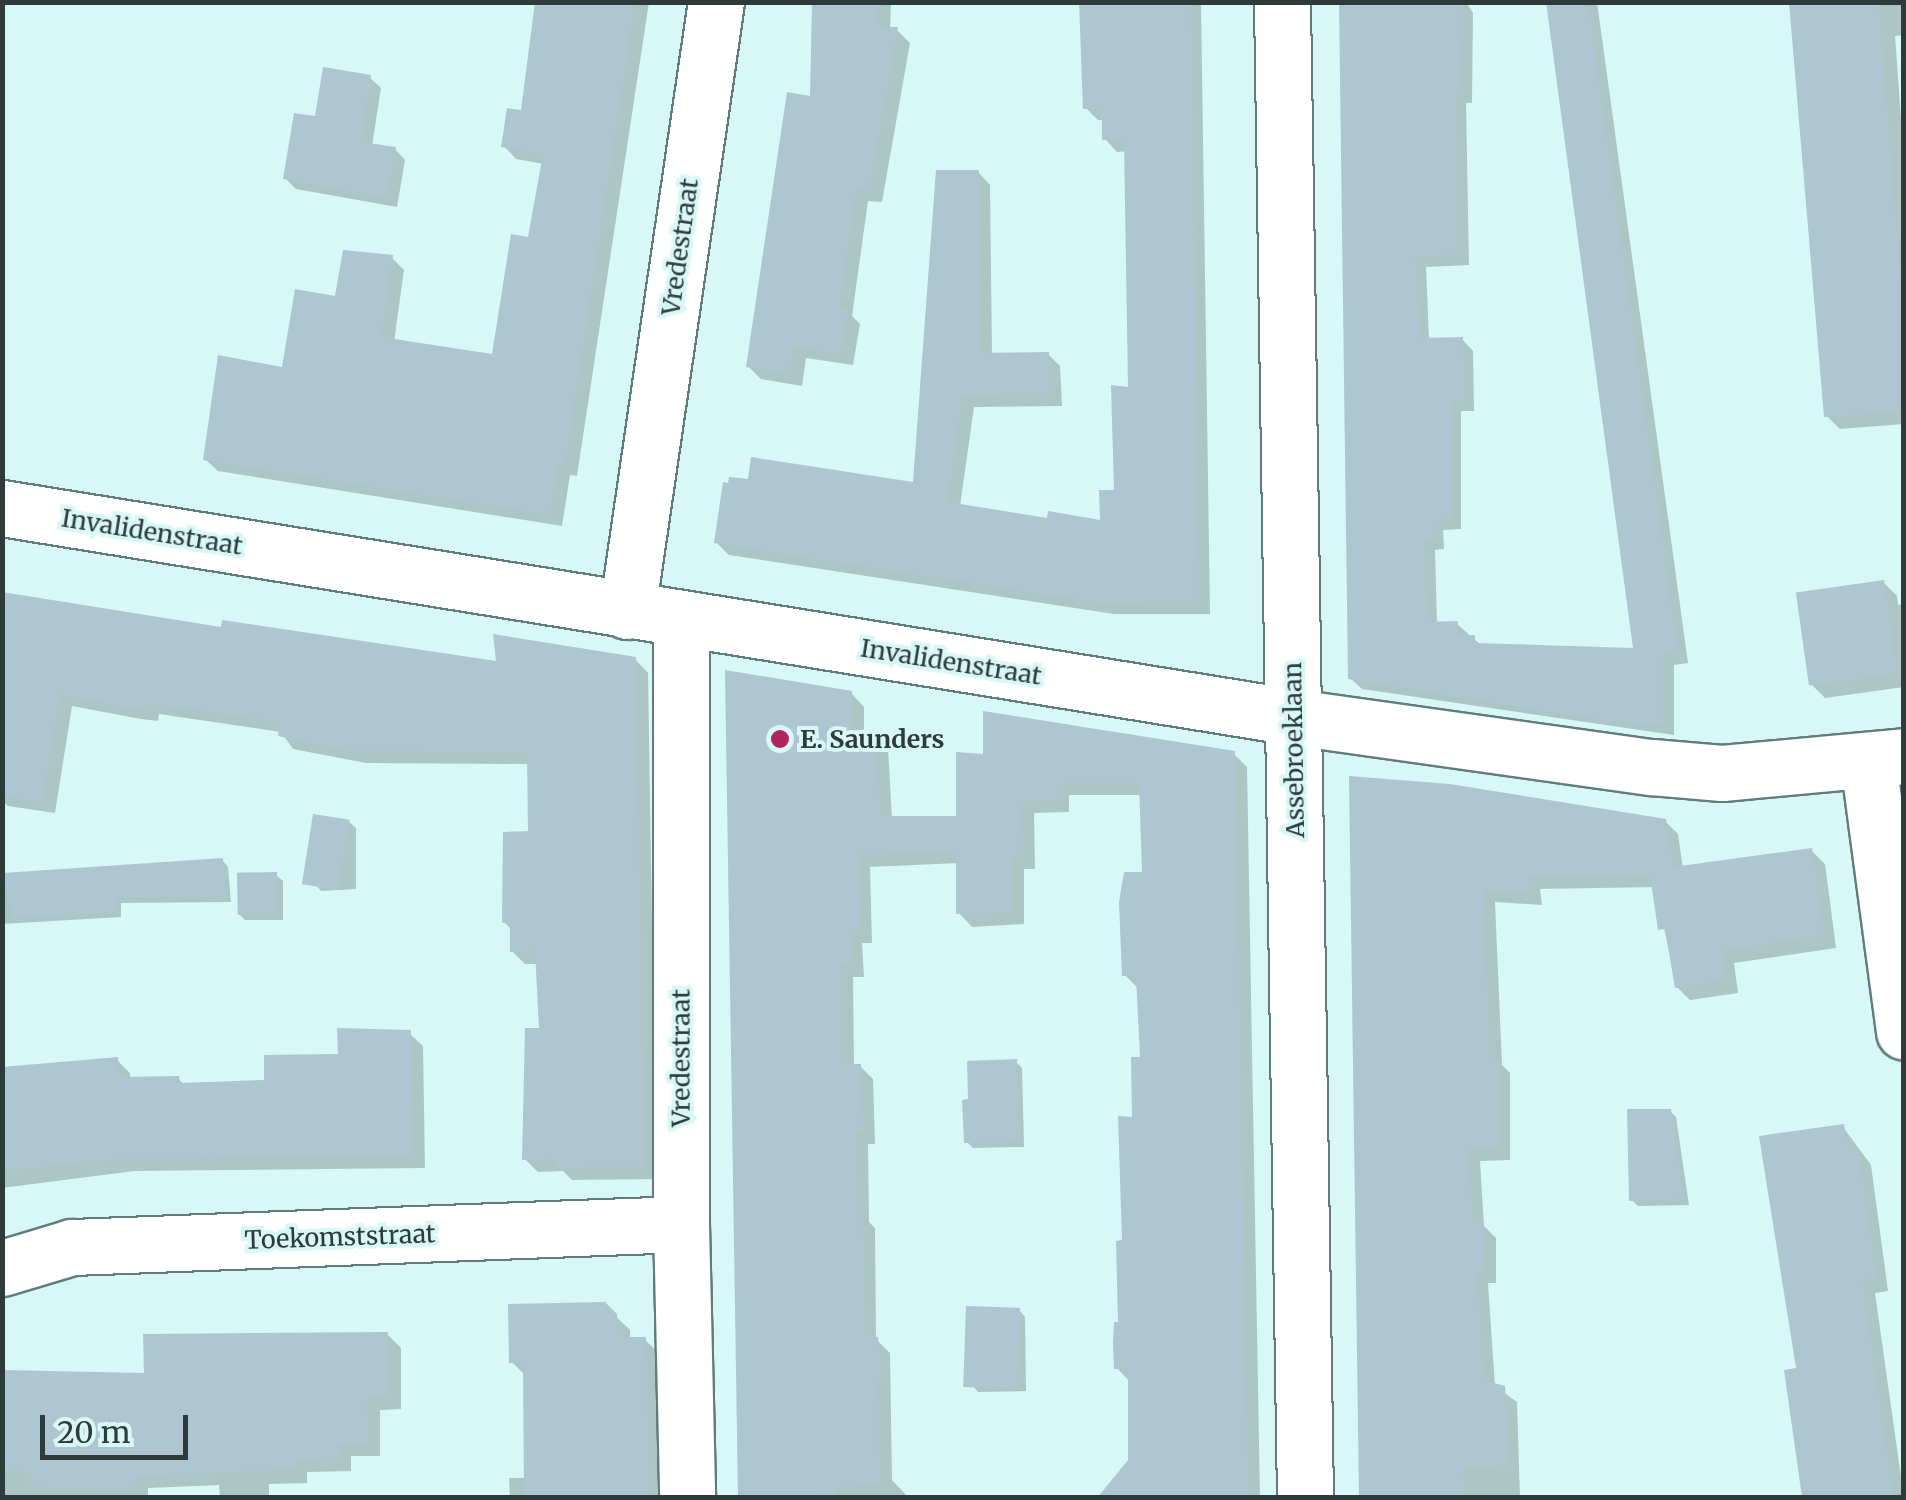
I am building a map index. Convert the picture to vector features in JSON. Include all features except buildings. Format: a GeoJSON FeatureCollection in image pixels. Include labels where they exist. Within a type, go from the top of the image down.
{"type":"FeatureCollection","features":[{"type":"Feature","properties":{"kind":"street","name":"Vredestraat"},"geometry":{"type":"LineString","coordinates":[[627,611],[716,2]]}},
{"type":"Feature","properties":{"kind":"street","name":"Assebroeklaan"},"geometry":{"type":"LineString","coordinates":[[1282,2],[1305,1498]]}},
{"type":"Feature","properties":{"kind":"street","name":"Invalidenstraat"},"geometry":{"type":"LineString","coordinates":[[2,508],[1294,717],[1652,768],[1722,773],[1886,759]]}},
{"type":"Feature","properties":{"kind":"street","name":"Vredestraat"},"geometry":{"type":"LineString","coordinates":[[681,618],[681,1224],[687,1498]]}},
{"type":"Feature","properties":{"kind":"street"},"geometry":{"type":"LineString","coordinates":[[1886,759],[1904,1032]]}},
{"type":"Feature","properties":{"kind":"street","name":"Toekomststraat"},"geometry":{"type":"LineString","coordinates":[[2,1268],[72,1247],[681,1224]]}},
{"type":"Feature","properties":{"kind":"place","name":"E. Saunders"},"geometry":{"type":"Point","coordinates":[780,739]}}]}
